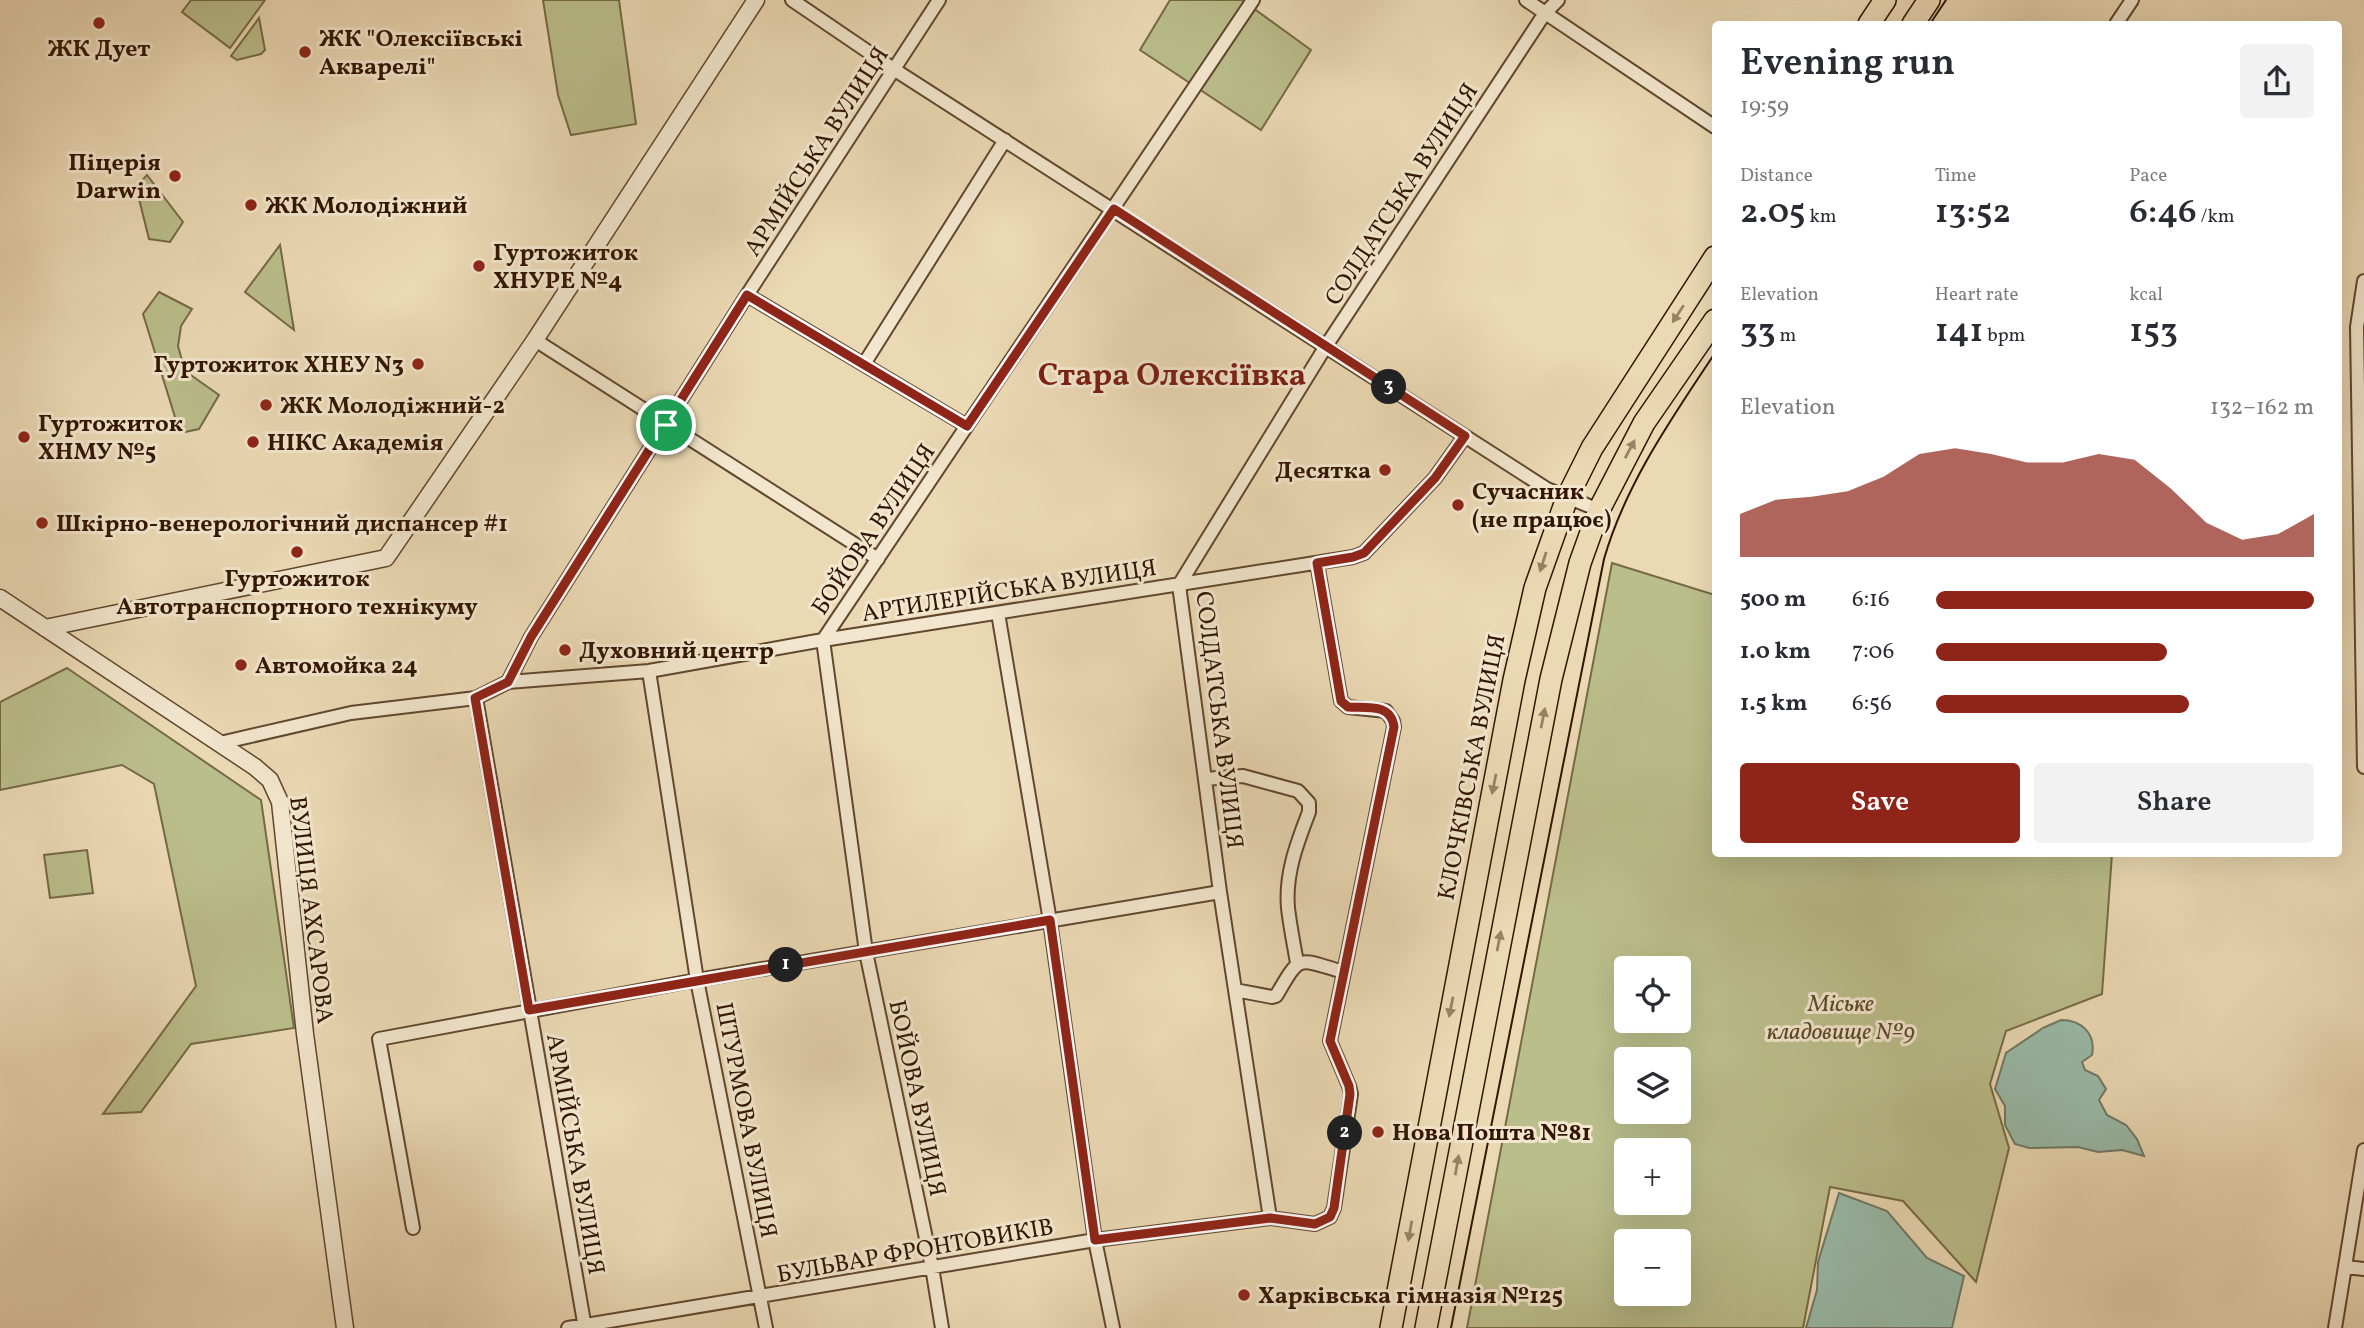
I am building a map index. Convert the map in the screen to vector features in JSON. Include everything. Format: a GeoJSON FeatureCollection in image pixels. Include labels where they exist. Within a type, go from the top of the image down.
{"type":"FeatureCollection","features":[{"type":"Feature","properties":{"kind":"main road"},"geometry":{"type":"LineString","coordinates":[[1870,21],[1885,0]]}},
{"type":"Feature","properties":{"kind":"main road"},"geometry":{"type":"LineString","coordinates":[[1915,21],[1929,0]]}},
{"type":"Feature","properties":{"kind":"main road","name":"КЛОЧКІВСЬКА ВУЛИЦЯ"},"geometry":{"type":"LineString","coordinates":[[1391,1328],[1514,680],[1535,588],[1567,498],[1592,448],[1712,262]]}},
{"type":"Feature","properties":{"kind":"main road"},"geometry":{"type":"LineString","coordinates":[[1426,1328],[1551,679],[1580,563],[1599,510],[1644,423],[1712,324]]}},
{"type":"Feature","properties":{"kind":"street"},"geometry":{"type":"LineString","coordinates":[[46,628],[386,558],[535,340],[756,0]]}},
{"type":"Feature","properties":{"kind":"street"},"geometry":{"type":"LineString","coordinates":[[792,0],[895,70],[1548,489],[1599,510]]}},
{"type":"Feature","properties":{"kind":"street","name":"АРМІЙСЬКА ВУЛИЦЯ"},"geometry":{"type":"LineString","coordinates":[[508,682],[531,637],[747,295],[939,0]]}},
{"type":"Feature","properties":{"kind":"street","name":"БОЙОВА ВУЛИЦЯ"},"geometry":{"type":"LineString","coordinates":[[942,1328],[932,1267],[866,952],[823,640],[1252,0]]}},
{"type":"Feature","properties":{"kind":"street"},"geometry":{"type":"LineString","coordinates":[[1526,0],[1712,125]]}},
{"type":"Feature","properties":{"kind":"street","name":"СОЛДАТСЬКА ВУЛИЦЯ"},"geometry":{"type":"LineString","coordinates":[[1270,1218],[1220,892],[1179,586],[1326,346],[1545,13],[1559,0]]}},
{"type":"Feature","properties":{"kind":"street"},"geometry":{"type":"LineString","coordinates":[[2118,21],[2132,0]]}},
{"type":"Feature","properties":{"kind":"street"},"geometry":{"type":"LineString","coordinates":[[863,364],[1005,140]]}},
{"type":"Feature","properties":{"kind":"street"},"geometry":{"type":"LineString","coordinates":[[2364,281],[2357,327],[2364,767]]}},
{"type":"Feature","properties":{"kind":"street"},"geometry":{"type":"LineString","coordinates":[[747,295],[967,426]]}},
{"type":"Feature","properties":{"kind":"street"},"geometry":{"type":"LineString","coordinates":[[535,340],[878,559]]}},
{"type":"Feature","properties":{"kind":"street","name":"АРТИЛЕРІЙСЬКА ВУЛИЦЯ"},"geometry":{"type":"LineString","coordinates":[[220,743],[351,713],[475,698],[508,682],[649,671],[823,640],[1353,557],[1364,553],[1435,478],[1465,436]]}},
{"type":"Feature","properties":{"kind":"street","name":"БУЛЬВАР ФРОНТОВИКІВ"},"geometry":{"type":"LineString","coordinates":[[568,1328],[1095,1240],[1270,1218],[1315,1224],[1330,1217],[1334,1208],[1350,1094],[1330,1041],[1394,727],[1393,720],[1386,711],[1379,708],[1348,707],[1341,701],[1317,563]]}},
{"type":"Feature","properties":{"kind":"street","name":"ВУЛИЦЯ АХСАРОВА"},"geometry":{"type":"LineString","coordinates":[[0,598],[220,743],[270,780],[280,802],[305,1034],[345,1328]]}},
{"type":"Feature","properties":{"kind":"street"},"geometry":{"type":"LineString","coordinates":[[998,613],[1050,920],[1095,1240],[1113,1328]]}},
{"type":"Feature","properties":{"kind":"street","name":"ШТУРМОВА ВУЛИЦЯ"},"geometry":{"type":"LineString","coordinates":[[649,671],[697,980],[766,1328]]}},
{"type":"Feature","properties":{"kind":"street","name":"АРМІЙСЬКА ВУЛИЦЯ"},"geometry":{"type":"LineString","coordinates":[[475,698],[584,1327]]}},
{"type":"Feature","properties":{"kind":"street"},"geometry":{"type":"LineString","coordinates":[[1205,779],[1243,776],[1298,791],[1309,803],[1309,812],[1290,866],[1288,884],[1288,908],[1297,963]]}},
{"type":"Feature","properties":{"kind":"street"},"geometry":{"type":"LineString","coordinates":[[413,1228],[379,1039],[697,980],[1220,892]]}},
{"type":"Feature","properties":{"kind":"street"},"geometry":{"type":"LineString","coordinates":[[1235,990],[1276,996],[1291,968],[1304,961],[1344,972]]}},
{"type":"Feature","properties":{"kind":"street"},"geometry":{"type":"LineString","coordinates":[[2335,1328],[2364,1150]]}},
{"type":"Feature","properties":{"kind":"street"},"geometry":{"type":"LineString","coordinates":[[2346,1266],[2364,1269]]}},
{"type":"Feature","properties":{"kind":"green space"},"geometry":{"type":"Polygon","coordinates":[[[191,0],[265,0],[230,48],[182,12],[191,0]]]}},
{"type":"Feature","properties":{"kind":"green space"},"geometry":{"type":"Polygon","coordinates":[[[543,0],[619,0],[636,124],[571,135],[558,95],[543,0]]]}},
{"type":"Feature","properties":{"kind":"green space"},"geometry":{"type":"Polygon","coordinates":[[[1170,0],[1242,0],[1311,50],[1261,130],[1140,50],[1170,0]]]}},
{"type":"Feature","properties":{"kind":"green space"},"geometry":{"type":"Polygon","coordinates":[[[259,18],[265,50],[261,54],[237,60],[231,56],[259,18]]]}},
{"type":"Feature","properties":{"kind":"green space"},"geometry":{"type":"Polygon","coordinates":[[[147,175],[183,222],[170,242],[149,239],[136,187],[147,175]]]}},
{"type":"Feature","properties":{"kind":"green space"},"geometry":{"type":"Polygon","coordinates":[[[280,245],[294,330],[245,292],[280,245]]]}},
{"type":"Feature","properties":{"kind":"green space"},"geometry":{"type":"Polygon","coordinates":[[[159,292],[192,309],[181,326],[178,346],[185,371],[219,395],[199,429],[180,433],[143,314],[159,292]]]}},
{"type":"Feature","properties":{"kind":"green space","name":"Міське кладовище №9"},"geometry":{"type":"Polygon","coordinates":[[[1612,563],[1712,594],[1712,857],[2112,857],[2102,994],[2006,1031],[1990,1084],[2009,1148],[1976,1282],[1903,1201],[1830,1187],[1803,1328],[1467,1328],[1612,563]]]}},
{"type":"Feature","properties":{"kind":"green space"},"geometry":{"type":"Polygon","coordinates":[[[67,668],[261,800],[294,1028],[191,1044],[141,1112],[103,1114],[196,986],[154,784],[122,765],[0,790],[0,702],[67,668]]]}},
{"type":"Feature","properties":{"kind":"green space"},"geometry":{"type":"Polygon","coordinates":[[[87,850],[93,893],[50,898],[44,855],[87,850]]]}},
{"type":"Feature","properties":{"kind":"shaded area"},"geometry":{"type":"Polygon","coordinates":[[[2061,1020],[2075,1023],[2086,1030],[2093,1047],[2092,1055],[2082,1062],[2085,1070],[2098,1076],[2106,1089],[2099,1100],[2107,1115],[2126,1125],[2137,1139],[2144,1156],[2122,1150],[2098,1152],[2078,1147],[2029,1148],[2015,1144],[2005,1125],[2005,1106],[1995,1089],[2006,1053],[2043,1028],[2061,1020]]]}},
{"type":"Feature","properties":{"kind":"shaded area"},"geometry":{"type":"Polygon","coordinates":[[[1839,1193],[1887,1211],[1927,1258],[1964,1276],[1952,1328],[1806,1328],[1817,1290],[1818,1262],[1839,1193]]]}},
{"type":"Feature","properties":{"kind":"tram line"},"geometry":{"type":"LineString","coordinates":[[1932,21],[1946,0]]}},
{"type":"Feature","properties":{"kind":"tram line"},"geometry":{"type":"LineString","coordinates":[[1451,1328],[1604,559],[1613,531],[1637,478],[1712,358]]}},
{"type":"Feature","properties":{"kind":"place","name":"ЖК Дует"},"geometry":{"type":"Point","coordinates":[99,23]}},
{"type":"Feature","properties":{"kind":"place","name":"ЖК \"Олексіївські Акварелі\""},"geometry":{"type":"Point","coordinates":[305,52]}},
{"type":"Feature","properties":{"kind":"place","name":"Піцерія Darwin"},"geometry":{"type":"Point","coordinates":[175,176]}},
{"type":"Feature","properties":{"kind":"place","name":"ЖК Молодіжний"},"geometry":{"type":"Point","coordinates":[251,205]}},
{"type":"Feature","properties":{"kind":"place","name":"Гуртожиток ХНУРЕ №4"},"geometry":{"type":"Point","coordinates":[479,266]}},
{"type":"Feature","properties":{"kind":"place","name":"Гуртожиток ХНЕУ N3"},"geometry":{"type":"Point","coordinates":[418,364]}},
{"type":"Feature","properties":{"kind":"place","name":"ЖК Молодіжний-2"},"geometry":{"type":"Point","coordinates":[266,405]}},
{"type":"Feature","properties":{"kind":"place","name":"Гуртожиток ХНМУ №5"},"geometry":{"type":"Point","coordinates":[24,437]}},
{"type":"Feature","properties":{"kind":"place","name":"НІКС Академія"},"geometry":{"type":"Point","coordinates":[253,442]}},
{"type":"Feature","properties":{"kind":"place","name":"Десятка"},"geometry":{"type":"Point","coordinates":[1385,470]}},
{"type":"Feature","properties":{"kind":"place","name":"Сучасник (не працює)"},"geometry":{"type":"Point","coordinates":[1458,505]}},
{"type":"Feature","properties":{"kind":"place","name":"Шкірно-венерологічний диспансер #1"},"geometry":{"type":"Point","coordinates":[42,523]}},
{"type":"Feature","properties":{"kind":"place","name":"Гуртожиток Автотранспортного технікуму"},"geometry":{"type":"Point","coordinates":[297,552]}},
{"type":"Feature","properties":{"kind":"place","name":"Духовний центр"},"geometry":{"type":"Point","coordinates":[565,650]}},
{"type":"Feature","properties":{"kind":"place","name":"Автомойка 24"},"geometry":{"type":"Point","coordinates":[241,665]}},
{"type":"Feature","properties":{"kind":"place","name":"Нова Пошта №81"},"geometry":{"type":"Point","coordinates":[1378,1132]}},
{"type":"Feature","properties":{"kind":"place","name":"Харківська гімназія №125"},"geometry":{"type":"Point","coordinates":[1244,1295]}},
{"type":"Feature","properties":{"kind":"district","name":"Стара Олексіївка"},"geometry":{"type":"Point","coordinates":[1172,374]}},
{"type":"Feature","properties":{"kind":"route"},"geometry":{"type":"LineString","coordinates":[[1114,209],[1465,436],[1435,478],[1364,553],[1317,563],[1341,701],[1348,707],[1379,708],[1386,711],[1393,720],[1394,727],[1331,1030],[1333,1052],[1350,1094],[1334,1208],[1330,1217],[1315,1224],[1270,1218],[1095,1240],[1050,920],[529,1010],[475,698],[508,682],[531,637],[666,425],[747,295],[967,426],[1114,209]]}}]}
